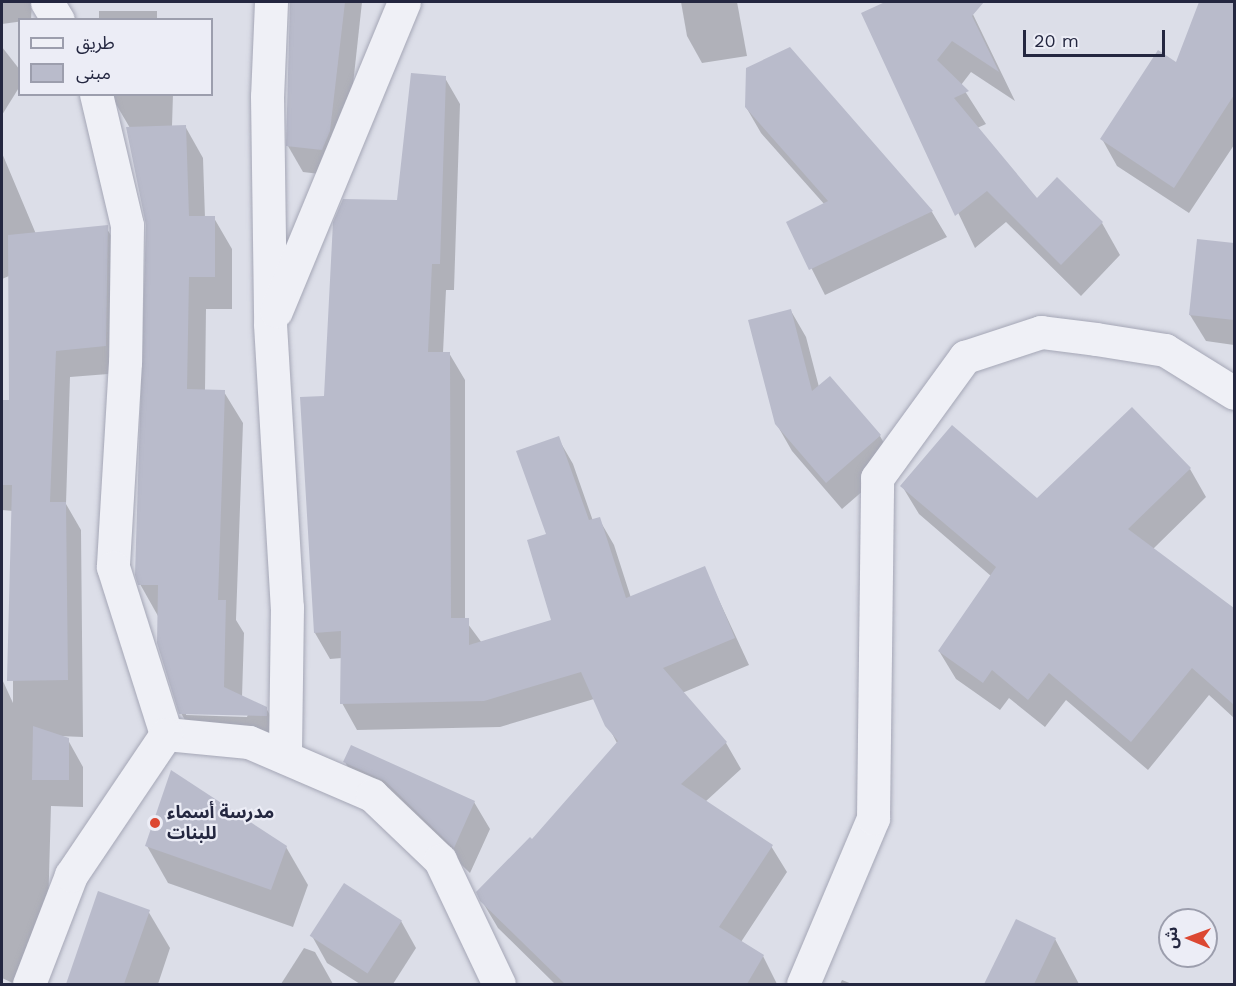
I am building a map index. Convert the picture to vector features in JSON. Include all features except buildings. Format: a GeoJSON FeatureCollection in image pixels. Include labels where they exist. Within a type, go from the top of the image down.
{"type":"FeatureCollection","features":[{"type":"Feature","properties":{"kind":"street"},"geometry":{"type":"LineString","coordinates":[[47,2],[57,18]]}},
{"type":"Feature","properties":{"kind":"street"},"geometry":{"type":"LineString","coordinates":[[271,2],[267,96],[270,324],[287,607],[285,757]]}},
{"type":"Feature","properties":{"kind":"street"},"geometry":{"type":"LineString","coordinates":[[270,324],[405,2]]}},
{"type":"Feature","properties":{"kind":"street"},"geometry":{"type":"LineString","coordinates":[[96,96],[127,225],[124,362],[113,567],[166,734]]}},
{"type":"Feature","properties":{"kind":"street"},"geometry":{"type":"LineString","coordinates":[[803,984],[873,818],[877,478],[965,357],[1041,333],[1096,339],[1165,350],[1234,393]]}},
{"type":"Feature","properties":{"kind":"street"},"geometry":{"type":"LineString","coordinates":[[166,734],[249,742],[372,795],[440,860],[499,984]]}},
{"type":"Feature","properties":{"kind":"street"},"geometry":{"type":"LineString","coordinates":[[29,984],[71,875],[166,734]]}},
{"type":"Feature","properties":{"kind":"place","name":"مدرسة أسماء للبنات"},"geometry":{"type":"Point","coordinates":[155,823]}}]}
